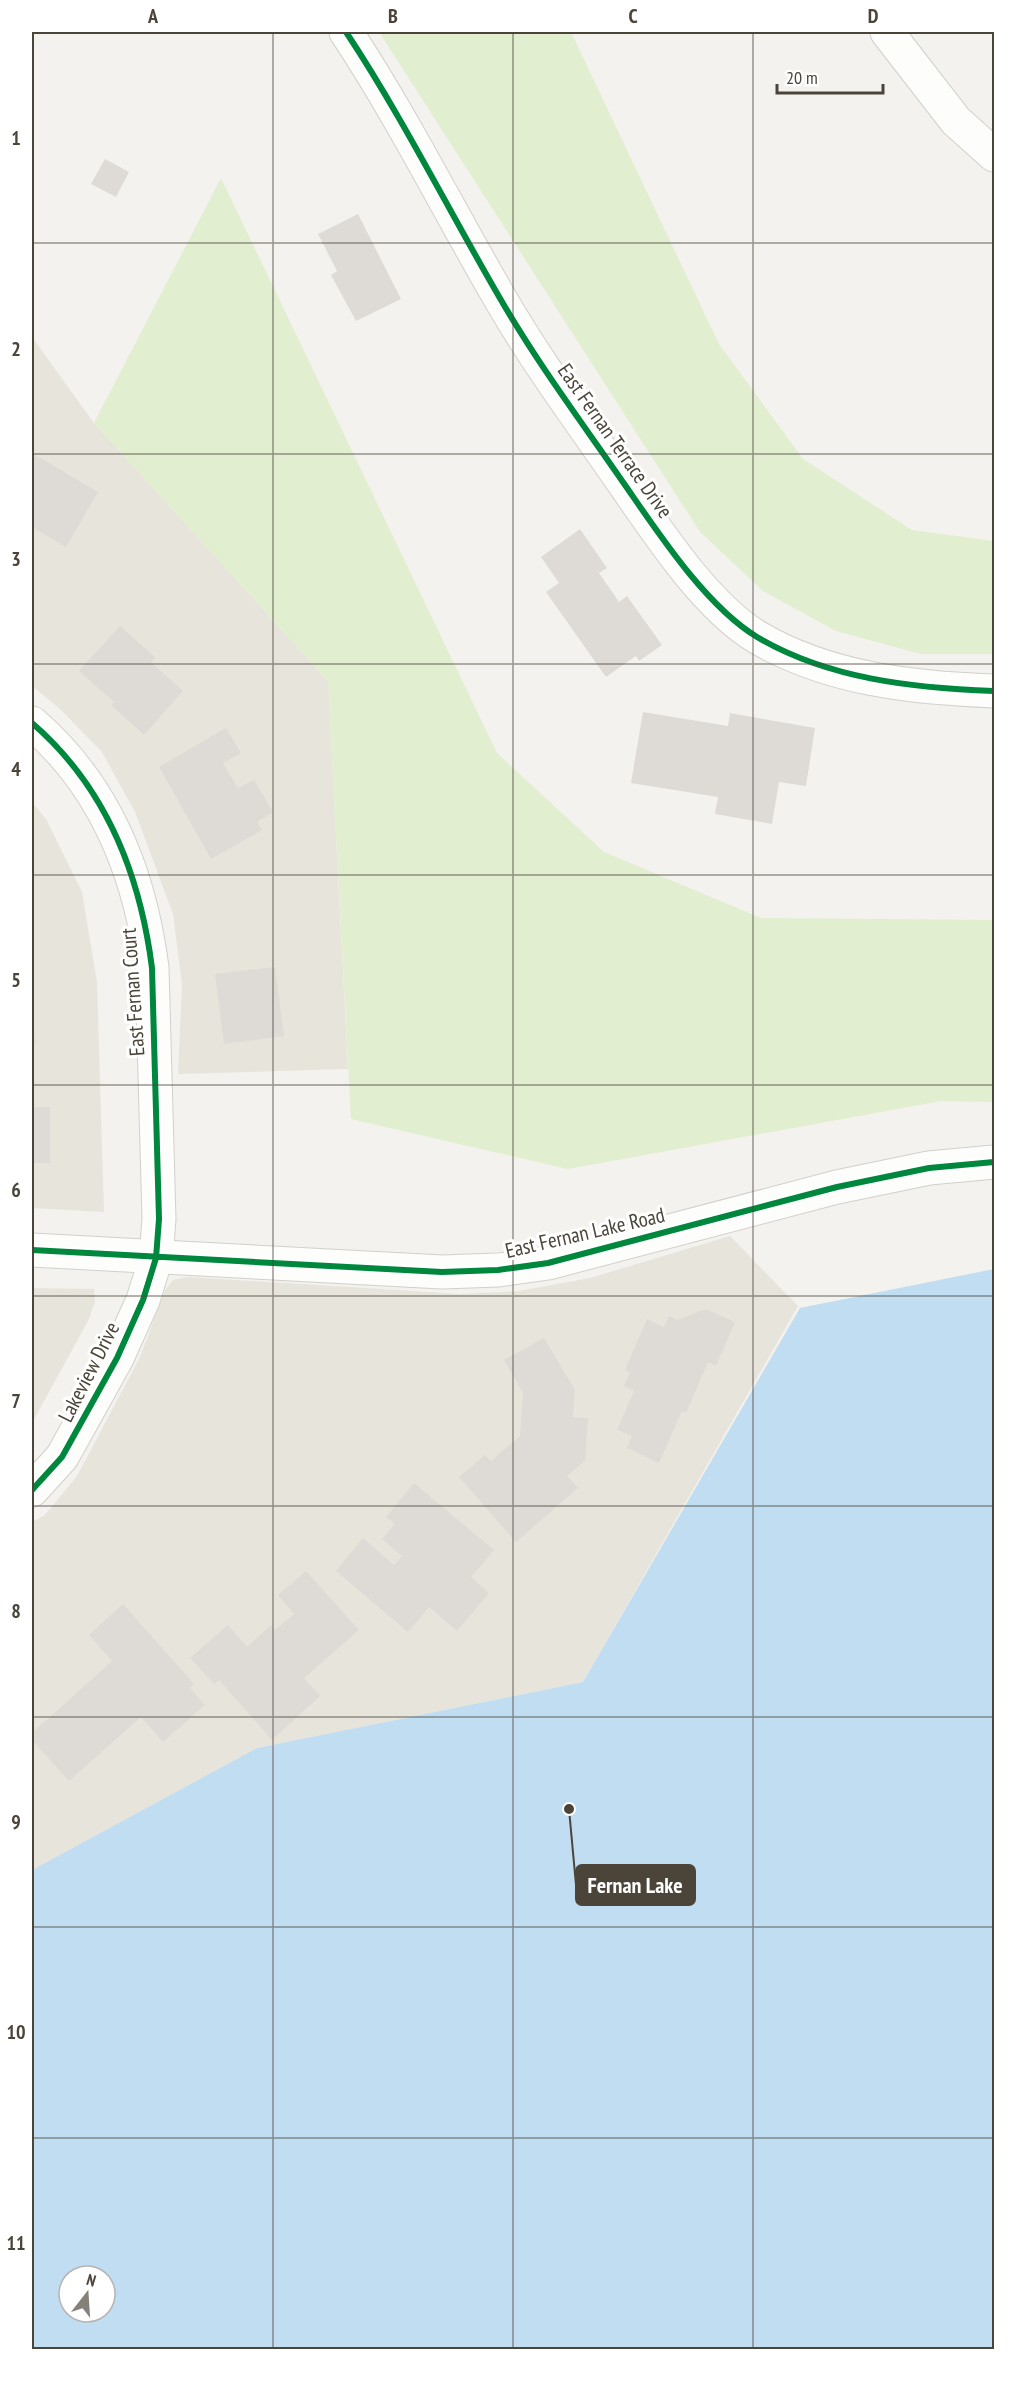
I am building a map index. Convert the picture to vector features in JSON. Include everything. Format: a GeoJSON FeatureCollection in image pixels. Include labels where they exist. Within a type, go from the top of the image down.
{"type":"FeatureCollection","features":[{"type":"Feature","properties":{"kind":"street","name":"East Fernan Terrace Drive"},"geometry":{"type":"LineString","coordinates":[[346,32],[379,82],[503,303],[548,374],[668,546],[722,610],[756,636],[784,650],[803,659],[861,678],[939,689],[994,691]]}},
{"type":"Feature","properties":{"kind":"street"},"geometry":{"type":"LineString","coordinates":[[887,32],[956,121],[994,156]]}},
{"type":"Feature","properties":{"kind":"street","name":"East Fernan Court"},"geometry":{"type":"LineString","coordinates":[[32,723],[55,743],[94,795],[125,853],[147,928],[152,968],[159,1219],[156,1258]]}},
{"type":"Feature","properties":{"kind":"street","name":"East Fernan Lake Road"},"geometry":{"type":"LineString","coordinates":[[32,1250],[442,1272],[498,1270],[548,1263],[837,1187],[929,1168],[994,1162]]}},
{"type":"Feature","properties":{"kind":"street","name":"Lakeview Drive"},"geometry":{"type":"LineString","coordinates":[[32,1490],[62,1457],[117,1358],[143,1300],[156,1258]]}},
{"type":"Feature","properties":{"kind":"shaded area"},"geometry":{"type":"Polygon","coordinates":[[[32,337],[94,423],[328,681],[348,1069],[178,1074],[182,984],[173,914],[135,812],[102,752],[60,709],[32,686],[32,337]]]}},
{"type":"Feature","properties":{"kind":"shaded area"},"geometry":{"type":"Polygon","coordinates":[[[32,802],[46,819],[82,892],[97,982],[104,1212],[32,1208],[32,802]]]}},
{"type":"Feature","properties":{"kind":"shaded area"},"geometry":{"type":"Polygon","coordinates":[[[730,1236],[798,1306],[583,1682],[257,1748],[32,1870],[32,1522],[45,1515],[77,1476],[140,1357],[165,1290],[173,1280],[188,1277],[461,1294],[519,1291],[590,1278],[730,1236]]]}},
{"type":"Feature","properties":{"kind":"shaded area"},"geometry":{"type":"Polygon","coordinates":[[[32,1288],[94,1289],[95,1302],[88,1321],[32,1423],[32,1288]]]}},
{"type":"Feature","properties":{"kind":"green space"},"geometry":{"type":"Polygon","coordinates":[[[379,32],[571,32],[719,344],[803,459],[912,530],[994,541],[994,654],[921,654],[836,631],[763,591],[700,532],[379,32]]]}},
{"type":"Feature","properties":{"kind":"green space"},"geometry":{"type":"Polygon","coordinates":[[[221,178],[497,753],[604,852],[761,918],[994,920],[994,1102],[941,1101],[568,1169],[351,1119],[328,681],[94,423],[221,178]]]}},
{"type":"Feature","properties":{"kind":"water"},"geometry":{"type":"Polygon","coordinates":[[[994,1269],[994,2349],[32,2349],[32,1870],[257,1748],[583,1682],[800,1308],[994,1269]]]}},
{"type":"Feature","properties":{"kind":"building"},"geometry":{"type":"Polygon","coordinates":[[[105,159],[129,172],[116,197],[91,184],[105,159]]]}},
{"type":"Feature","properties":{"kind":"building"},"geometry":{"type":"Polygon","coordinates":[[[358,214],[401,299],[356,321],[331,275],[337,271],[318,234],[358,214]]]}},
{"type":"Feature","properties":{"kind":"building"},"geometry":{"type":"Polygon","coordinates":[[[32,453],[98,492],[66,547],[32,527],[32,453]]]}},
{"type":"Feature","properties":{"kind":"building"},"geometry":{"type":"Polygon","coordinates":[[[580,529],[607,568],[599,573],[619,602],[627,596],[662,645],[639,661],[636,656],[606,677],[546,592],[559,583],[541,557],[580,529]]]}},
{"type":"Feature","properties":{"kind":"building"},"geometry":{"type":"Polygon","coordinates":[[[120,626],[155,657],[151,662],[183,691],[144,735],[111,705],[114,702],[79,671],[120,626]]]}},
{"type":"Feature","properties":{"kind":"building"},"geometry":{"type":"Polygon","coordinates":[[[643,712],[728,726],[730,713],[815,728],[806,786],[779,782],[772,824],[715,814],[718,797],[631,783],[643,712]]]}},
{"type":"Feature","properties":{"kind":"building"},"geometry":{"type":"Polygon","coordinates":[[[226,728],[241,753],[223,763],[238,788],[254,780],[273,812],[257,822],[262,830],[211,859],[159,767],[226,728]]]}},
{"type":"Feature","properties":{"kind":"building"},"geometry":{"type":"Polygon","coordinates":[[[275,967],[284,1036],[224,1044],[215,974],[275,967]]]}},
{"type":"Feature","properties":{"kind":"building"},"geometry":{"type":"Polygon","coordinates":[[[32,1019],[35,1044],[32,1045],[32,1019]]]}},
{"type":"Feature","properties":{"kind":"building"},"geometry":{"type":"Polygon","coordinates":[[[32,1107],[50,1107],[50,1163],[32,1163],[32,1107]]]}},
{"type":"Feature","properties":{"kind":"building"},"geometry":{"type":"Polygon","coordinates":[[[706,1309],[735,1322],[716,1366],[708,1362],[686,1413],[682,1411],[659,1463],[627,1448],[632,1436],[617,1430],[634,1391],[624,1386],[630,1373],[625,1370],[647,1319],[664,1327],[669,1316],[678,1320],[706,1309]]]}},
{"type":"Feature","properties":{"kind":"building"},"geometry":{"type":"Polygon","coordinates":[[[544,1338],[575,1390],[573,1417],[588,1418],[585,1461],[567,1476],[578,1488],[516,1542],[459,1477],[485,1455],[491,1461],[520,1436],[523,1393],[504,1360],[544,1338]]]}},
{"type":"Feature","properties":{"kind":"building"},"geometry":{"type":"Polygon","coordinates":[[[414,1483],[494,1550],[471,1577],[489,1593],[457,1631],[429,1607],[408,1632],[336,1571],[363,1538],[394,1565],[402,1556],[382,1539],[395,1524],[386,1517],[414,1483]]]}},
{"type":"Feature","properties":{"kind":"building"},"geometry":{"type":"Polygon","coordinates":[[[306,1571],[359,1630],[304,1678],[320,1696],[272,1740],[219,1680],[214,1684],[190,1658],[228,1625],[247,1647],[271,1625],[275,1630],[294,1614],[278,1595],[306,1571]]]}},
{"type":"Feature","properties":{"kind":"building"},"geometry":{"type":"Polygon","coordinates":[[[123,1604],[194,1684],[190,1688],[205,1705],[163,1742],[141,1717],[69,1781],[32,1740],[32,1733],[112,1661],[89,1635],[123,1604]]]}},
{"type":"Feature","properties":{"kind":"cycle path"},"geometry":{"type":"LineString","coordinates":[[346,32],[387,98],[515,324],[561,394],[668,546],[720,607],[738,624],[757,637],[813,663],[842,672],[902,684],[994,691]]}},
{"type":"Feature","properties":{"kind":"cycle path"},"geometry":{"type":"LineString","coordinates":[[32,723],[58,748],[99,803],[115,834],[138,899],[152,968],[159,1219],[156,1258],[143,1300],[117,1358],[62,1457],[32,1490]]}},
{"type":"Feature","properties":{"kind":"cycle path"},"geometry":{"type":"LineString","coordinates":[[32,1250],[442,1272],[498,1270],[548,1263],[837,1187],[929,1168],[994,1162]]}},
{"type":"Feature","properties":{"kind":"place","name":"Fernan Lake"},"geometry":{"type":"Point","coordinates":[569,1809]}}]}
